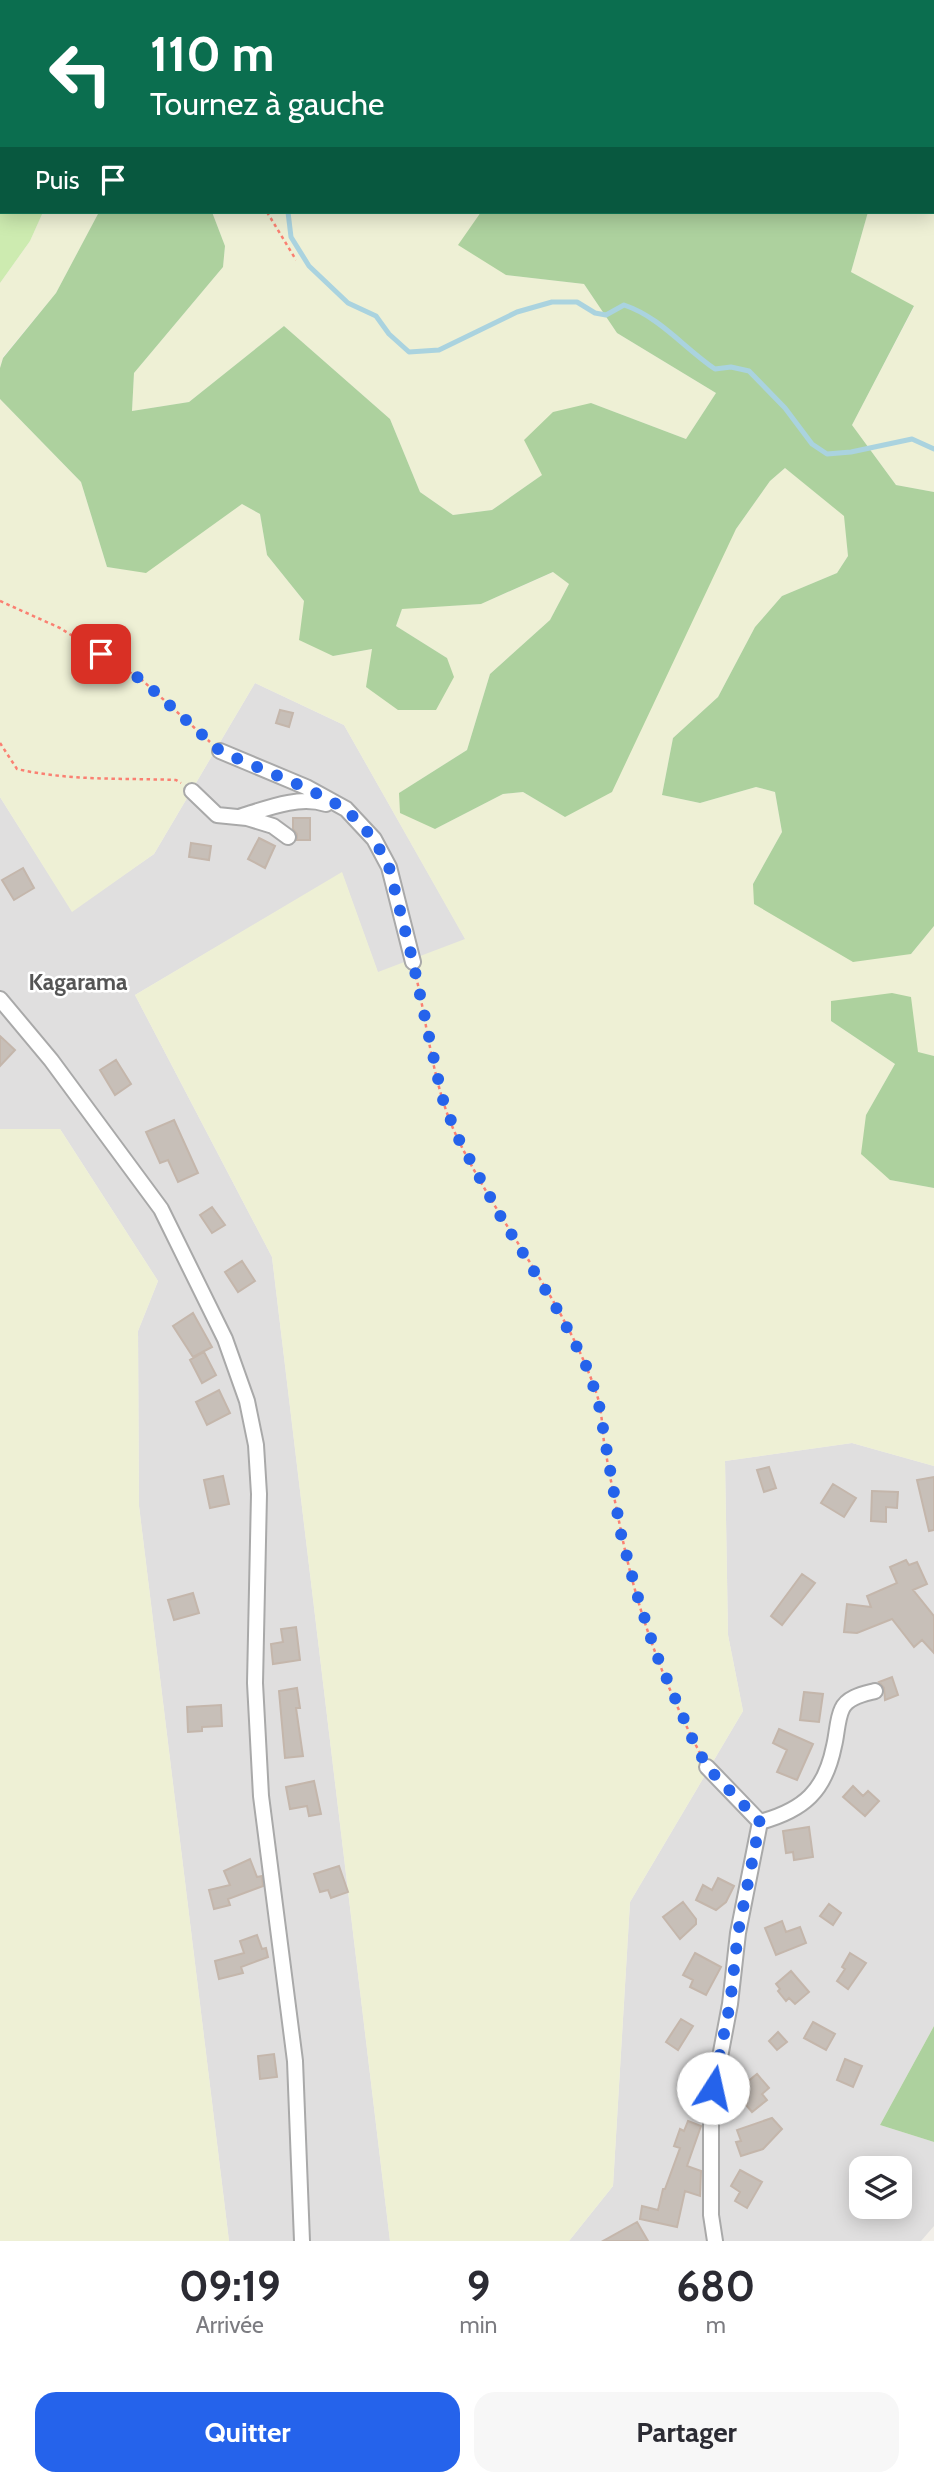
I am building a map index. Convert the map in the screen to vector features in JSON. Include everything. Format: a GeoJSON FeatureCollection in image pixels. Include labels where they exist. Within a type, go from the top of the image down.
{"type":"FeatureCollection","features":[{"type":"Feature","properties":{"kind":"street"},"geometry":{"type":"LineString","coordinates":[[220,751],[306,788],[346,809],[374,839],[389,867],[413,962]]}},
{"type":"Feature","properties":{"kind":"street"},"geometry":{"type":"LineString","coordinates":[[192,791],[217,815],[239,817],[273,826],[288,837]]}},
{"type":"Feature","properties":{"kind":"street"},"geometry":{"type":"LineString","coordinates":[[239,817],[282,804],[316,800],[346,809]]}},
{"type":"Feature","properties":{"kind":"street"},"geometry":{"type":"LineString","coordinates":[[0,999],[51,1060],[161,1209],[225,1339],[247,1401],[256,1446],[259,1494],[255,1683],[261,1796],[295,2061],[302,2241]]}},
{"type":"Feature","properties":{"kind":"street"},"geometry":{"type":"LineString","coordinates":[[760,1822],[799,1807],[818,1789],[830,1765],[842,1707],[854,1698],[874,1691]]}},
{"type":"Feature","properties":{"kind":"street"},"geometry":{"type":"LineString","coordinates":[[707,1767],[760,1822]]}},
{"type":"Feature","properties":{"kind":"street"},"geometry":{"type":"LineString","coordinates":[[715,2241],[711,2215],[711,2105],[730,2004],[738,1933],[760,1822]]}},
{"type":"Feature","properties":{"kind":"path"},"geometry":{"type":"LineString","coordinates":[[268,214],[296,260]]}},
{"type":"Feature","properties":{"kind":"path"},"geometry":{"type":"LineString","coordinates":[[0,601],[60,628],[142,680],[220,751]]}},
{"type":"Feature","properties":{"kind":"path"},"geometry":{"type":"LineString","coordinates":[[0,743],[17,769],[105,779],[177,780],[192,791]]}},
{"type":"Feature","properties":{"kind":"path"},"geometry":{"type":"LineString","coordinates":[[413,962],[442,1097],[456,1134],[501,1217],[560,1314],[585,1363],[598,1399],[621,1534],[636,1591],[655,1651],[707,1767]]}},
{"type":"Feature","properties":{"kind":"shaded area"},"geometry":{"type":"Polygon","coordinates":[[[255,683],[344,725],[466,940],[378,973],[342,873],[135,995],[272,1257],[390,2241],[229,2241],[139,1506],[138,1331],[158,1281],[60,1129],[0,1129],[0,797],[72,911],[154,854],[255,683]]]}},
{"type":"Feature","properties":{"kind":"shaded area"},"geometry":{"type":"Polygon","coordinates":[[[852,1443],[934,1466],[934,2026],[880,2125],[934,2142],[934,2226],[921,2241],[569,2241],[613,2186],[630,1902],[743,1711],[728,1635],[725,1461],[852,1443]]]}},
{"type":"Feature","properties":{"kind":"green space"},"geometry":{"type":"Polygon","coordinates":[[[0,214],[42,214],[30,241],[0,283],[0,214]]]}},
{"type":"Feature","properties":{"kind":"green space"},"geometry":{"type":"Polygon","coordinates":[[[42,214],[98,214],[56,293],[3,357],[0,368],[0,283],[30,241],[42,214]]]}},
{"type":"Feature","properties":{"kind":"green space"},"geometry":{"type":"Polygon","coordinates":[[[98,214],[213,214],[225,246],[223,267],[134,373],[132,411],[189,402],[284,326],[390,419],[420,492],[453,515],[492,510],[542,475],[524,440],[553,412],[591,403],[686,439],[716,393],[617,333],[584,284],[506,275],[458,245],[480,214],[867,214],[851,272],[914,306],[852,425],[896,485],[934,492],[934,926],[911,954],[853,962],[754,904],[753,884],[782,832],[775,792],[756,787],[700,803],[662,795],[673,738],[718,697],[755,627],[782,596],[837,573],[848,556],[844,516],[785,468],[770,481],[736,529],[612,792],[565,817],[523,792],[503,794],[435,829],[400,813],[399,793],[467,750],[490,674],[550,620],[569,584],[553,572],[481,604],[402,609],[396,626],[447,658],[454,677],[436,710],[398,710],[366,687],[372,649],[333,656],[299,640],[304,601],[267,555],[260,514],[242,504],[146,573],[107,567],[81,482],[0,399],[0,368],[3,358],[56,293],[98,214]]]}},
{"type":"Feature","properties":{"kind":"green space"},"geometry":{"type":"Polygon","coordinates":[[[213,214],[484,214],[506,275],[584,284],[617,333],[716,393],[686,439],[591,403],[542,475],[492,510],[453,515],[420,492],[390,419],[284,326],[189,402],[132,411],[134,373],[223,267],[225,246],[213,214]]]}},
{"type":"Feature","properties":{"kind":"green space"},"geometry":{"type":"Polygon","coordinates":[[[867,214],[934,214],[934,492],[896,485],[852,425],[914,307],[851,272],[867,214]]]}},
{"type":"Feature","properties":{"kind":"green space"},"geometry":{"type":"Polygon","coordinates":[[[0,399],[81,482],[107,567],[146,572],[242,504],[260,514],[267,555],[304,601],[333,656],[372,649],[447,658],[396,626],[402,608],[481,604],[554,572],[569,584],[550,620],[490,674],[467,750],[399,793],[435,829],[503,794],[523,792],[565,817],[736,529],[770,481],[785,468],[845,516],[848,556],[837,573],[782,596],[755,627],[718,697],[673,738],[662,795],[700,803],[756,787],[775,792],[782,832],[753,884],[911,954],[934,926],[934,1056],[918,1053],[831,1001],[831,1021],[895,1064],[866,1115],[890,1180],[934,1188],[934,1466],[852,1443],[725,1461],[728,1635],[743,1711],[630,1902],[613,2186],[569,2241],[390,2241],[272,1257],[135,995],[342,872],[378,972],[465,939],[344,725],[255,683],[154,854],[72,912],[0,797],[0,399]]]}},
{"type":"Feature","properties":{"kind":"green space"},"geometry":{"type":"Polygon","coordinates":[[[892,993],[911,997],[918,1052],[934,1056],[934,1188],[890,1180],[861,1154],[866,1115],[895,1064],[831,1021],[831,1001],[892,993]]]}},
{"type":"Feature","properties":{"kind":"green space"},"geometry":{"type":"Polygon","coordinates":[[[0,1129],[60,1129],[158,1281],[138,1331],[139,1506],[229,2241],[0,2241],[0,1129]]]}},
{"type":"Feature","properties":{"kind":"green space"},"geometry":{"type":"Polygon","coordinates":[[[934,2026],[934,2142],[880,2125],[934,2026]]]}},
{"type":"Feature","properties":{"kind":"building"},"geometry":{"type":"Polygon","coordinates":[[[280,710],[293,713],[289,727],[276,723],[280,710]]]}},
{"type":"Feature","properties":{"kind":"building"},"geometry":{"type":"Polygon","coordinates":[[[293,818],[310,818],[310,840],[297,840],[293,818]]]}},
{"type":"Feature","properties":{"kind":"building"},"geometry":{"type":"Polygon","coordinates":[[[259,838],[275,846],[265,868],[248,859],[259,838]]]}},
{"type":"Feature","properties":{"kind":"building"},"geometry":{"type":"Polygon","coordinates":[[[191,843],[211,846],[209,860],[189,857],[191,843]]]}},
{"type":"Feature","properties":{"kind":"building"},"geometry":{"type":"Polygon","coordinates":[[[23,868],[34,888],[14,900],[2,880],[23,868]]]}},
{"type":"Feature","properties":{"kind":"building"},"geometry":{"type":"Polygon","coordinates":[[[0,1036],[15,1050],[0,1066],[0,1036]]]}},
{"type":"Feature","properties":{"kind":"building"},"geometry":{"type":"Polygon","coordinates":[[[116,1060],[131,1084],[115,1095],[100,1070],[116,1060]]]}},
{"type":"Feature","properties":{"kind":"building"},"geometry":{"type":"Polygon","coordinates":[[[174,1120],[198,1173],[178,1182],[168,1160],[160,1163],[146,1132],[174,1120]]]}},
{"type":"Feature","properties":{"kind":"building"},"geometry":{"type":"Polygon","coordinates":[[[212,1207],[225,1225],[212,1233],[200,1215],[212,1207]]]}},
{"type":"Feature","properties":{"kind":"building"},"geometry":{"type":"Polygon","coordinates":[[[242,1261],[255,1281],[238,1292],[225,1272],[242,1261]]]}},
{"type":"Feature","properties":{"kind":"building"},"geometry":{"type":"Polygon","coordinates":[[[193,1313],[212,1347],[193,1357],[173,1326],[193,1313]]]}},
{"type":"Feature","properties":{"kind":"building"},"geometry":{"type":"Polygon","coordinates":[[[204,1352],[216,1375],[202,1383],[190,1360],[204,1352]]]}},
{"type":"Feature","properties":{"kind":"building"},"geometry":{"type":"Polygon","coordinates":[[[219,1390],[230,1413],[207,1425],[196,1402],[219,1390]]]}},
{"type":"Feature","properties":{"kind":"building"},"geometry":{"type":"Polygon","coordinates":[[[769,1467],[776,1488],[764,1492],[757,1470],[769,1467]]]}},
{"type":"Feature","properties":{"kind":"building"},"geometry":{"type":"Polygon","coordinates":[[[223,1476],[229,1504],[210,1508],[204,1480],[223,1476]]]}},
{"type":"Feature","properties":{"kind":"building"},"geometry":{"type":"Polygon","coordinates":[[[934,1477],[934,1530],[929,1531],[917,1480],[934,1477]]]}},
{"type":"Feature","properties":{"kind":"building"},"geometry":{"type":"Polygon","coordinates":[[[833,1484],[856,1498],[844,1517],[821,1503],[833,1484]]]}},
{"type":"Feature","properties":{"kind":"building"},"geometry":{"type":"Polygon","coordinates":[[[872,1491],[898,1492],[897,1508],[886,1507],[886,1522],[871,1521],[872,1491]]]}},
{"type":"Feature","properties":{"kind":"building"},"geometry":{"type":"Polygon","coordinates":[[[906,1560],[909,1565],[917,1562],[927,1584],[913,1590],[934,1616],[934,1653],[922,1640],[914,1647],[892,1619],[857,1633],[844,1632],[847,1604],[871,1607],[867,1596],[897,1583],[890,1567],[906,1560]]]}},
{"type":"Feature","properties":{"kind":"building"},"geometry":{"type":"Polygon","coordinates":[[[802,1574],[815,1583],[782,1625],[771,1616],[802,1574]]]}},
{"type":"Feature","properties":{"kind":"building"},"geometry":{"type":"Polygon","coordinates":[[[193,1593],[199,1613],[174,1620],[168,1600],[193,1593]]]}},
{"type":"Feature","properties":{"kind":"building"},"geometry":{"type":"Polygon","coordinates":[[[296,1627],[300,1660],[273,1664],[271,1644],[283,1642],[281,1629],[296,1627]]]}},
{"type":"Feature","properties":{"kind":"building"},"geometry":{"type":"Polygon","coordinates":[[[892,1677],[898,1695],[885,1700],[884,1688],[879,1682],[892,1677]]]}},
{"type":"Feature","properties":{"kind":"building"},"geometry":{"type":"Polygon","coordinates":[[[297,1688],[300,1708],[296,1708],[303,1756],[285,1758],[279,1691],[297,1688]]]}},
{"type":"Feature","properties":{"kind":"building"},"geometry":{"type":"Polygon","coordinates":[[[804,1692],[823,1694],[819,1722],[800,1720],[804,1692]]]}},
{"type":"Feature","properties":{"kind":"building"},"geometry":{"type":"Polygon","coordinates":[[[221,1705],[222,1726],[202,1727],[202,1731],[188,1732],[187,1707],[221,1705]]]}},
{"type":"Feature","properties":{"kind":"building"},"geometry":{"type":"Polygon","coordinates":[[[779,1729],[813,1744],[797,1780],[777,1772],[787,1750],[773,1743],[779,1729]]]}},
{"type":"Feature","properties":{"kind":"building"},"geometry":{"type":"Polygon","coordinates":[[[314,1781],[321,1814],[309,1816],[307,1806],[290,1809],[286,1787],[314,1781]]]}},
{"type":"Feature","properties":{"kind":"building"},"geometry":{"type":"Polygon","coordinates":[[[853,1786],[863,1796],[868,1791],[879,1801],[865,1816],[843,1797],[853,1786]]]}},
{"type":"Feature","properties":{"kind":"building"},"geometry":{"type":"Polygon","coordinates":[[[809,1827],[813,1857],[794,1860],[793,1852],[786,1853],[783,1831],[809,1827]]]}},
{"type":"Feature","properties":{"kind":"building"},"geometry":{"type":"Polygon","coordinates":[[[250,1859],[257,1877],[262,1876],[263,1886],[228,1899],[230,1905],[214,1909],[209,1890],[230,1885],[224,1871],[250,1859]]]}},
{"type":"Feature","properties":{"kind":"building"},"geometry":{"type":"Polygon","coordinates":[[[339,1866],[348,1892],[331,1898],[328,1890],[320,1892],[314,1874],[339,1866]]]}},
{"type":"Feature","properties":{"kind":"building"},"geometry":{"type":"Polygon","coordinates":[[[718,1878],[734,1886],[726,1902],[716,1910],[696,1900],[703,1885],[712,1890],[718,1878]]]}},
{"type":"Feature","properties":{"kind":"building"},"geometry":{"type":"Polygon","coordinates":[[[683,1902],[696,1919],[696,1924],[680,1939],[663,1917],[683,1902]]]}},
{"type":"Feature","properties":{"kind":"building"},"geometry":{"type":"Polygon","coordinates":[[[829,1904],[841,1913],[833,1925],[820,1916],[829,1904]]]}},
{"type":"Feature","properties":{"kind":"building"},"geometry":{"type":"Polygon","coordinates":[[[782,1921],[786,1932],[800,1927],[806,1943],[776,1955],[765,1928],[782,1921]]]}},
{"type":"Feature","properties":{"kind":"building"},"geometry":{"type":"Polygon","coordinates":[[[257,1935],[262,1949],[266,1948],[268,1957],[241,1967],[243,1973],[219,1979],[215,1961],[244,1953],[240,1941],[257,1935]]]}},
{"type":"Feature","properties":{"kind":"building"},"geometry":{"type":"Polygon","coordinates":[[[695,1953],[721,1967],[706,1995],[690,1987],[693,1980],[683,1975],[695,1953]]]}},
{"type":"Feature","properties":{"kind":"building"},"geometry":{"type":"Polygon","coordinates":[[[850,1953],[866,1963],[848,1989],[837,1981],[845,1969],[842,1967],[850,1953]]]}},
{"type":"Feature","properties":{"kind":"building"},"geometry":{"type":"Polygon","coordinates":[[[791,1971],[809,1992],[795,2004],[789,1998],[786,2001],[776,1984],[791,1971]]]}},
{"type":"Feature","properties":{"kind":"building"},"geometry":{"type":"Polygon","coordinates":[[[681,2019],[693,2026],[678,2050],[666,2042],[681,2019]]]}},
{"type":"Feature","properties":{"kind":"building"},"geometry":{"type":"Polygon","coordinates":[[[813,2022],[835,2034],[826,2050],[804,2038],[813,2022]]]}},
{"type":"Feature","properties":{"kind":"building"},"geometry":{"type":"Polygon","coordinates":[[[778,2032],[787,2042],[777,2050],[769,2041],[778,2032]]]}},
{"type":"Feature","properties":{"kind":"building"},"geometry":{"type":"Polygon","coordinates":[[[274,2054],[277,2077],[260,2079],[258,2056],[274,2054]]]}},
{"type":"Feature","properties":{"kind":"building"},"geometry":{"type":"Polygon","coordinates":[[[845,2059],[862,2066],[853,2087],[837,2080],[845,2059]]]}},
{"type":"Feature","properties":{"kind":"building"},"geometry":{"type":"Polygon","coordinates":[[[757,2074],[769,2088],[762,2094],[767,2100],[752,2112],[735,2092],[757,2074]]]}},
{"type":"Feature","properties":{"kind":"building"},"geometry":{"type":"Polygon","coordinates":[[[772,2118],[782,2129],[763,2149],[741,2156],[736,2142],[741,2141],[737,2130],[772,2118]]]}},
{"type":"Feature","properties":{"kind":"building"},"geometry":{"type":"Polygon","coordinates":[[[688,2121],[701,2126],[687,2166],[701,2171],[700,2196],[685,2191],[677,2227],[640,2219],[642,2206],[658,2210],[663,2189],[680,2148],[674,2146],[680,2129],[684,2131],[688,2121]]]}},
{"type":"Feature","properties":{"kind":"building"},"geometry":{"type":"Polygon","coordinates":[[[740,2170],[762,2182],[747,2208],[735,2201],[740,2192],[731,2186],[740,2170]]]}},
{"type":"Feature","properties":{"kind":"building"},"geometry":{"type":"Polygon","coordinates":[[[637,2222],[648,2241],[603,2241],[637,2222]]]}},
{"type":"Feature","properties":{"kind":"waterway"},"geometry":{"type":"LineString","coordinates":[[288,214],[291,237],[309,266],[348,303],[376,316],[389,334],[409,352],[439,350],[517,312],[552,302],[577,302],[595,313],[606,315],[624,305],[649,317],[715,369],[731,367],[749,371],[785,408],[812,444],[827,454],[851,452],[912,439],[934,449]]}},
{"type":"Feature","properties":{"kind":"district","name":"Kagarama"},"geometry":{"type":"Point","coordinates":[78,982]}},
{"type":"Feature","properties":{"kind":"route"},"geometry":{"type":"LineString","coordinates":[[101,654],[142,680],[220,751],[306,788],[346,809],[374,839],[389,867],[442,1097],[456,1134],[501,1217],[560,1314],[585,1363],[598,1399],[621,1534],[655,1651],[707,1767],[760,1822],[752,1870],[745,1892],[730,2004],[713,2088]]}}]}
